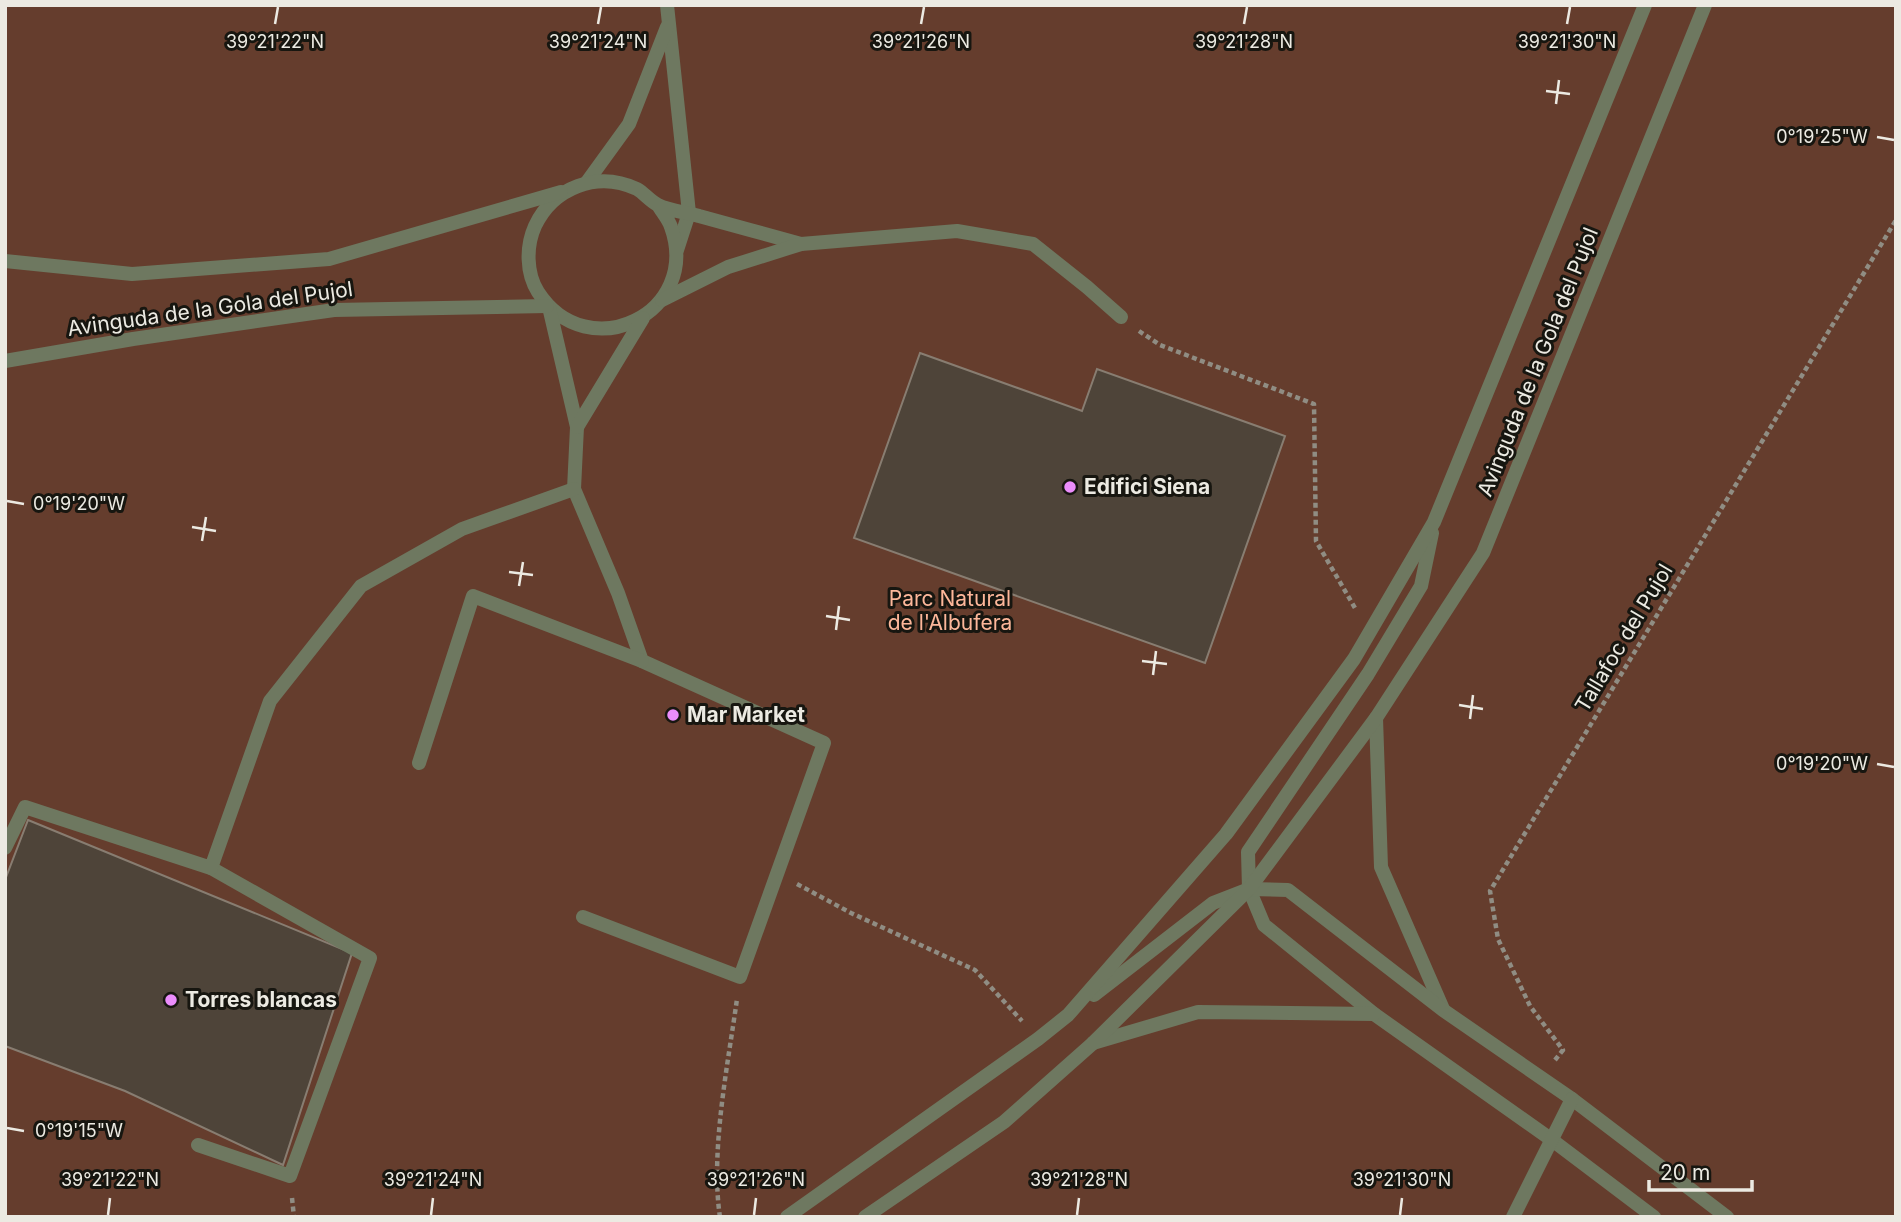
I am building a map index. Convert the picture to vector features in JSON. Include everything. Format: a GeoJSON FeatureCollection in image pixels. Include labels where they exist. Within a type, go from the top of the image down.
{"type":"FeatureCollection","features":[{"type":"Feature","properties":{"kind":"street"},"geometry":{"type":"LineString","coordinates":[[662,300],[674,277],[677,251],[689,213],[667,5]]}},
{"type":"Feature","properties":{"kind":"street","name":"Avinguda de la Gola del Pujol"},"geometry":{"type":"LineString","coordinates":[[1068,1015],[1226,834],[1354,659],[1434,522],[1645,5]]}},
{"type":"Feature","properties":{"kind":"street","name":"Avinguda de la Gola del Pujol"},"geometry":{"type":"LineString","coordinates":[[865,1217],[1004,1122],[1092,1044],[1248,889],[1376,718],[1483,553],[1705,5]]}},
{"type":"Feature","properties":{"kind":"street"},"geometry":{"type":"LineString","coordinates":[[587,182],[629,124],[669,22]]}},
{"type":"Feature","properties":{"kind":"street"},"geometry":{"type":"LineString","coordinates":[[643,318],[618,328],[592,329],[568,321],[548,306],[535,287],[528,262],[530,236],[541,213],[563,192],[587,182],[612,181],[637,189],[658,205],[671,226],[677,251]]}},
{"type":"Feature","properties":{"kind":"street","name":"Avinguda de la Gola del Pujol"},"geometry":{"type":"LineString","coordinates":[[5,261],[132,274],[329,259],[563,192]]}},
{"type":"Feature","properties":{"kind":"street"},"geometry":{"type":"LineString","coordinates":[[658,205],[801,244]]}},
{"type":"Feature","properties":{"kind":"street"},"geometry":{"type":"LineString","coordinates":[[577,427],[643,318],[662,300],[728,267],[801,244],[957,231],[1033,244],[1121,317]]}},
{"type":"Feature","properties":{"kind":"street"},"geometry":{"type":"LineString","coordinates":[[548,306],[577,427],[574,489],[618,593],[642,661]]}},
{"type":"Feature","properties":{"kind":"street","name":"Avinguda de la Gola del Pujol"},"geometry":{"type":"LineString","coordinates":[[5,361],[133,339],[334,310],[548,306]]}},
{"type":"Feature","properties":{"kind":"street"},"geometry":{"type":"LineString","coordinates":[[211,868],[270,701],[361,586],[462,529],[574,489]]}},
{"type":"Feature","properties":{"kind":"street","name":"Avinguda de la Gola del Pujol"},"geometry":{"type":"LineString","coordinates":[[1434,522],[1421,586],[1368,674],[1248,852],[1248,889],[1264,925],[1374,1014],[1552,1140],[1654,1217]]}},
{"type":"Feature","properties":{"kind":"street"},"geometry":{"type":"LineString","coordinates":[[419,763],[473,596],[642,661],[824,743],[740,977],[583,917]]}},
{"type":"Feature","properties":{"kind":"street"},"geometry":{"type":"LineString","coordinates":[[1376,718],[1381,867],[1443,1010]]}},
{"type":"Feature","properties":{"kind":"street"},"geometry":{"type":"LineString","coordinates":[[5,848],[25,807],[211,868],[370,958],[290,1177],[198,1144]]}},
{"type":"Feature","properties":{"kind":"street","name":"Avinguda de la Gola del Pujol"},"geometry":{"type":"LineString","coordinates":[[787,1217],[1038,1039],[1213,903],[1248,889],[1289,890],[1443,1010],[1573,1099],[1727,1217]]}},
{"type":"Feature","properties":{"kind":"street","name":"Avinguda de la Gola del Pujol"},"geometry":{"type":"LineString","coordinates":[[1092,1044],[1198,1012],[1374,1014]]}},
{"type":"Feature","properties":{"kind":"street"},"geometry":{"type":"LineString","coordinates":[[1513,1217],[1573,1099]]}},
{"type":"Feature","properties":{"kind":"path","name":"Tallafoc del Pujol"},"geometry":{"type":"LineString","coordinates":[[1543,1079],[1563,1050],[1530,1006],[1498,939],[1490,891],[1896,220]]}},
{"type":"Feature","properties":{"kind":"path"},"geometry":{"type":"LineString","coordinates":[[1121,317],[1160,345],[1314,404],[1316,541],[1369,632]]}},
{"type":"Feature","properties":{"kind":"path"},"geometry":{"type":"LineString","coordinates":[[777,874],[851,913],[975,970],[1038,1039]]}},
{"type":"Feature","properties":{"kind":"path"},"geometry":{"type":"LineString","coordinates":[[720,1217],[717,1194],[722,1108],[740,977]]}},
{"type":"Feature","properties":{"kind":"green space","name":"Parc Natural de l'Albufera"},"geometry":{"type":"Polygon","coordinates":[[[5,5],[1896,5],[1896,1217],[5,1217],[5,5]]]}},
{"type":"Feature","properties":{"kind":"building","name":"Edifici Siena"},"geometry":{"type":"Polygon","coordinates":[[[920,353],[1082,411],[1097,369],[1285,436],[1205,663],[854,538],[920,353]]]}},
{"type":"Feature","properties":{"kind":"building","name":"Torres blancas"},"geometry":{"type":"Polygon","coordinates":[[[28,820],[352,953],[283,1165],[125,1091],[5,1046],[5,880],[28,820]]]}},
{"type":"Feature","properties":{"kind":"place","name":"Edifici Siena"},"geometry":{"type":"Point","coordinates":[1070,487]}},
{"type":"Feature","properties":{"kind":"place","name":"Mar Market"},"geometry":{"type":"Point","coordinates":[673,715]}},
{"type":"Feature","properties":{"kind":"place","name":"Torres blancas"},"geometry":{"type":"Point","coordinates":[171,1000]}}]}
